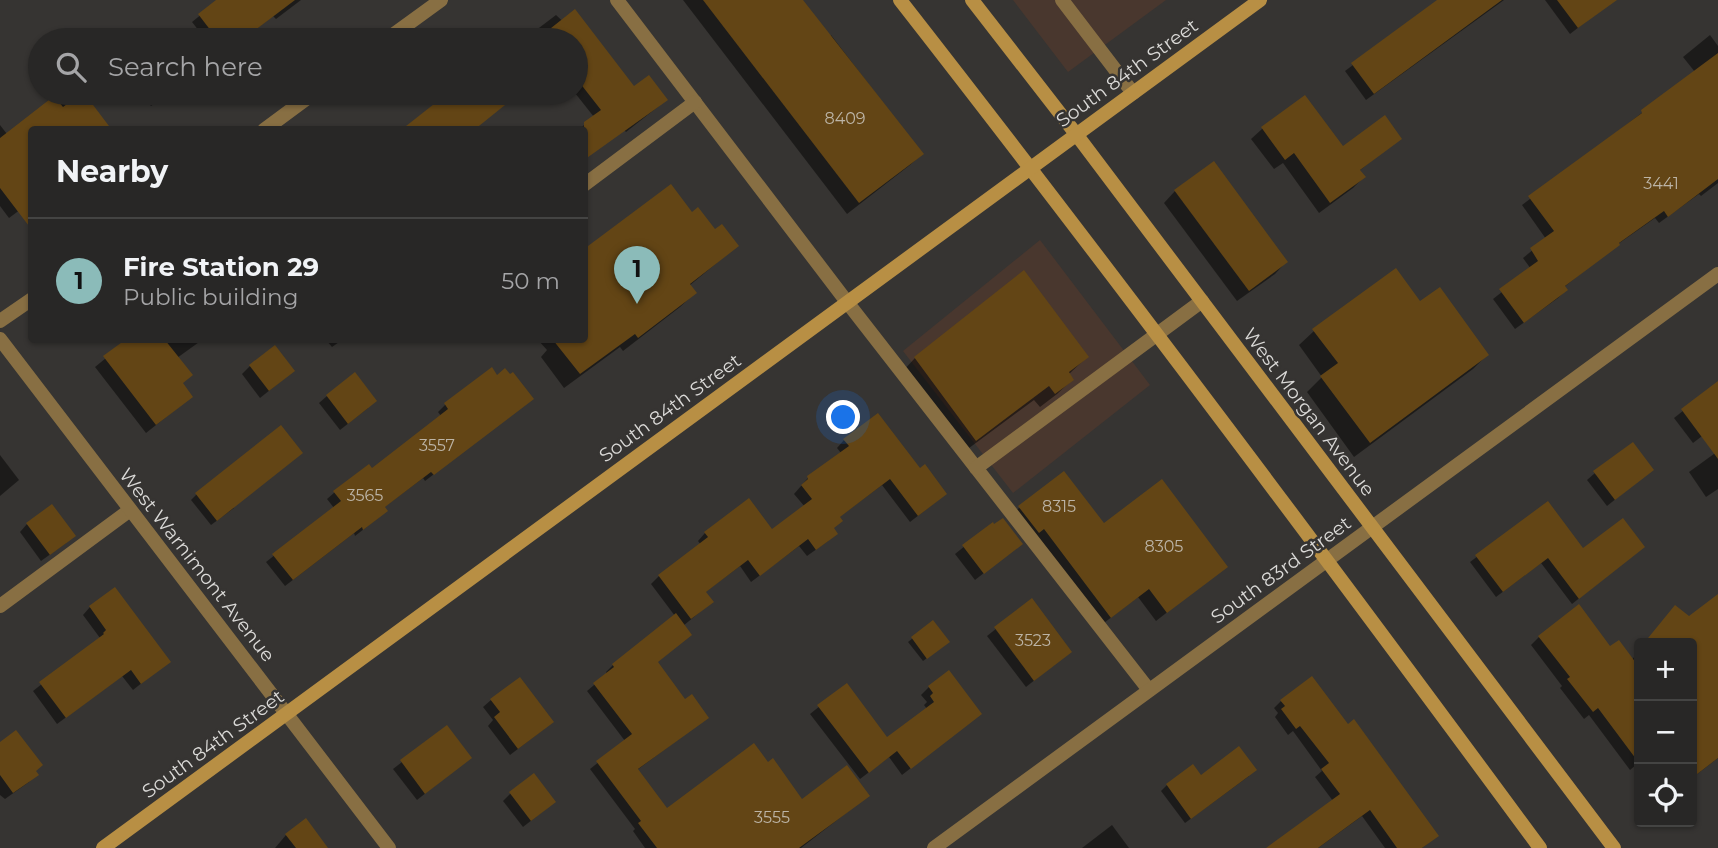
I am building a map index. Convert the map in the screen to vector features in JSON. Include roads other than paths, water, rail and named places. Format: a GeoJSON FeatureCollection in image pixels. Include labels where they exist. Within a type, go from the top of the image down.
{"type":"FeatureCollection","features":[{"type":"Feature","properties":{"kind":"street"},"geometry":{"type":"LineString","coordinates":[[403,28],[442,0]]}},
{"type":"Feature","properties":{"kind":"street"},"geometry":{"type":"LineString","coordinates":[[617,0],[847,302],[1149,690]]}},
{"type":"Feature","properties":{"kind":"street"},"geometry":{"type":"LineString","coordinates":[[901,0],[1031,167],[1328,560],[1540,848]]}},
{"type":"Feature","properties":{"kind":"street","name":"West Morgan Avenue"},"geometry":{"type":"LineString","coordinates":[[972,0],[1614,848]]}},
{"type":"Feature","properties":{"kind":"street"},"geometry":{"type":"LineString","coordinates":[[1062,0],[1133,93]]}},
{"type":"Feature","properties":{"kind":"street","name":"South 84th Street"},"geometry":{"type":"LineString","coordinates":[[103,848],[1260,0]]}},
{"type":"Feature","properties":{"kind":"street"},"geometry":{"type":"LineString","coordinates":[[588,182],[695,102]]}},
{"type":"Feature","properties":{"kind":"street"},"geometry":{"type":"LineString","coordinates":[[269,126],[298,105]]}},
{"type":"Feature","properties":{"kind":"street","name":"South 83rd Street"},"geometry":{"type":"LineString","coordinates":[[934,848],[1718,274]]}},
{"type":"Feature","properties":{"kind":"street"},"geometry":{"type":"LineString","coordinates":[[976,468],[1202,301]]}},
{"type":"Feature","properties":{"kind":"street"},"geometry":{"type":"LineString","coordinates":[[0,321],[28,302]]}},
{"type":"Feature","properties":{"kind":"street","name":"West Warnimont Avenue"},"geometry":{"type":"LineString","coordinates":[[0,339],[389,848]]}},
{"type":"Feature","properties":{"kind":"street"},"geometry":{"type":"LineString","coordinates":[[0,606],[130,510]]}},
{"type":"Feature","properties":{"kind":"place","name":"Fire Station 29"},"geometry":{"type":"Point","coordinates":[637,304]}}]}
